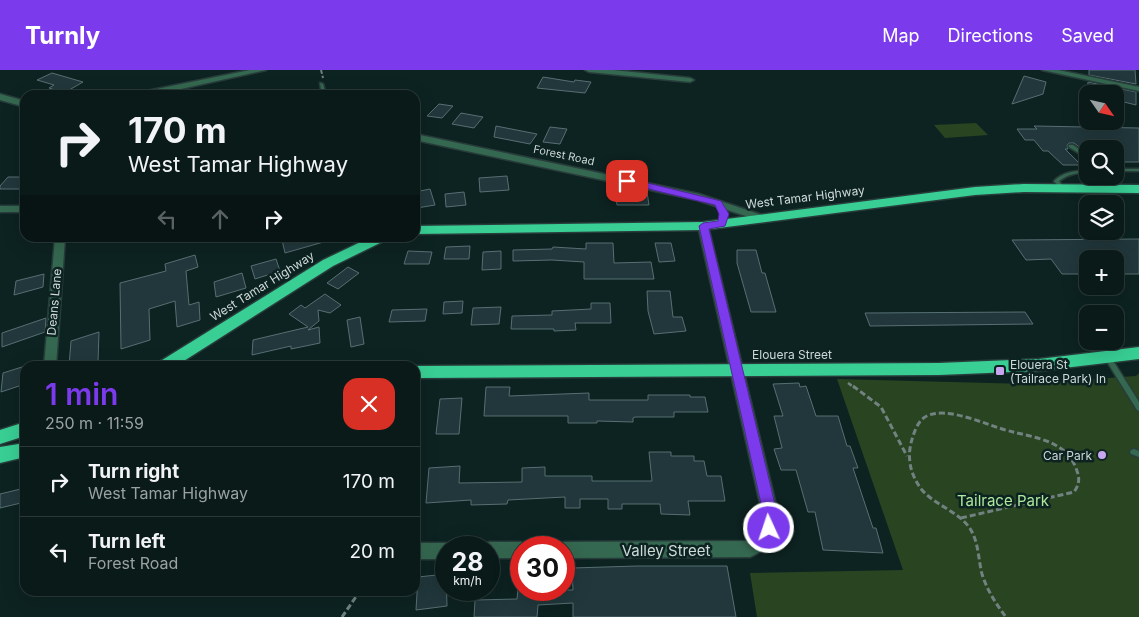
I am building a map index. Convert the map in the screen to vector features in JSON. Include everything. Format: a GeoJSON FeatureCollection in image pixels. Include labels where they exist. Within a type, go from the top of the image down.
{"type":"FeatureCollection","features":[{"type":"Feature","properties":{"kind":"highway","name":"West Tamar Highway"},"geometry":{"type":"LineString","coordinates":[[420,230],[703,226],[975,191],[1062,188],[1139,189]]}},
{"type":"Feature","properties":{"kind":"highway","name":"West Tamar Highway"},"geometry":{"type":"LineString","coordinates":[[172,361],[328,263],[371,242]]}},
{"type":"Feature","properties":{"kind":"highway","name":"Elouera Street"},"geometry":{"type":"LineString","coordinates":[[420,372],[958,369],[1039,366],[1108,358],[1139,352]]}},
{"type":"Feature","properties":{"kind":"highway"},"geometry":{"type":"LineString","coordinates":[[0,437],[20,431]]}},
{"type":"Feature","properties":{"kind":"highway"},"geometry":{"type":"LineString","coordinates":[[0,455],[20,452]]}},
{"type":"Feature","properties":{"kind":"street"},"geometry":{"type":"LineString","coordinates":[[166,90],[262,70]]}},
{"type":"Feature","properties":{"kind":"street"},"geometry":{"type":"LineString","coordinates":[[589,70],[690,80]]}},
{"type":"Feature","properties":{"kind":"street"},"geometry":{"type":"LineString","coordinates":[[1046,70],[1139,89]]}},
{"type":"Feature","properties":{"kind":"street"},"geometry":{"type":"LineString","coordinates":[[0,97],[20,103]]}},
{"type":"Feature","properties":{"kind":"street","name":"Forest Road"},"geometry":{"type":"LineString","coordinates":[[420,139],[645,185],[718,204],[764,219]]}},
{"type":"Feature","properties":{"kind":"street"},"geometry":{"type":"LineString","coordinates":[[718,204],[724,214],[722,224]]}},
{"type":"Feature","properties":{"kind":"street"},"geometry":{"type":"LineString","coordinates":[[0,209],[20,209]]}},
{"type":"Feature","properties":{"kind":"street"},"geometry":{"type":"LineString","coordinates":[[703,226],[738,369]]}},
{"type":"Feature","properties":{"kind":"street","name":"Deans Lane"},"geometry":{"type":"LineString","coordinates":[[50,361],[60,242]]}},
{"type":"Feature","properties":{"kind":"street","name":"Valley Street"},"geometry":{"type":"LineString","coordinates":[[575,550],[750,549],[759,546],[765,539],[771,517],[738,369]]}},
{"type":"Feature","properties":{"kind":"street"},"geometry":{"type":"LineString","coordinates":[[420,551],[435,551]]}},
{"type":"Feature","properties":{"kind":"lane"},"geometry":{"type":"LineString","coordinates":[[321,84],[323,90]]}},
{"type":"Feature","properties":{"kind":"lane"},"geometry":{"type":"LineString","coordinates":[[1071,146],[1079,152]]}},
{"type":"Feature","properties":{"kind":"lane"},"geometry":{"type":"LineString","coordinates":[[1124,170],[1139,170]]}},
{"type":"Feature","properties":{"kind":"lane"},"geometry":{"type":"LineString","coordinates":[[1062,188],[1056,181],[1060,177],[1079,172]]}},
{"type":"Feature","properties":{"kind":"lane"},"geometry":{"type":"LineString","coordinates":[[1108,358],[1139,408]]}},
{"type":"Feature","properties":{"kind":"lane"},"geometry":{"type":"LineString","coordinates":[[0,462],[20,453]]}},
{"type":"Feature","properties":{"kind":"path"},"geometry":{"type":"LineString","coordinates":[[847,383],[868,396],[881,408],[907,456],[917,484],[931,497],[961,518],[973,533],[977,543],[982,574],[990,593],[1006,617]]}},
{"type":"Feature","properties":{"kind":"path"},"geometry":{"type":"LineString","coordinates":[[907,456],[917,426],[924,418],[949,414],[1058,445],[1080,474],[1079,485],[1074,492],[961,518]]}},
{"type":"Feature","properties":{"kind":"path"},"geometry":{"type":"LineString","coordinates":[[342,617],[357,596]]}},
{"type":"Feature","properties":{"kind":"green space"},"geometry":{"type":"Polygon","coordinates":[[[976,123],[988,135],[945,138],[934,125],[976,123]]]}},
{"type":"Feature","properties":{"kind":"green space","name":"Tailrace Park"},"geometry":{"type":"Polygon","coordinates":[[[1139,373],[1139,617],[757,617],[750,573],[903,570],[837,379],[1024,384],[1136,376],[1139,373]]]}},
{"type":"Feature","properties":{"kind":"building"},"geometry":{"type":"Polygon","coordinates":[[[1089,70],[1135,70],[1136,84],[1089,75],[1089,70]]]}},
{"type":"Feature","properties":{"kind":"building"},"geometry":{"type":"Polygon","coordinates":[[[52,73],[83,82],[69,90],[55,90],[49,88],[54,85],[37,80],[52,73]]]}},
{"type":"Feature","properties":{"kind":"building"},"geometry":{"type":"Polygon","coordinates":[[[1024,76],[1046,82],[1043,94],[1012,104],[1024,76]]]}},
{"type":"Feature","properties":{"kind":"building"},"geometry":{"type":"Polygon","coordinates":[[[543,77],[574,82],[575,80],[591,82],[585,93],[537,88],[543,77]]]}},
{"type":"Feature","properties":{"kind":"building"},"geometry":{"type":"Polygon","coordinates":[[[1088,82],[1102,85],[1088,85],[1088,82]]]}},
{"type":"Feature","properties":{"kind":"building"},"geometry":{"type":"Polygon","coordinates":[[[1124,90],[1136,92],[1136,105],[1124,102],[1124,90]]]}},
{"type":"Feature","properties":{"kind":"building"},"geometry":{"type":"Polygon","coordinates":[[[439,104],[453,106],[442,118],[427,116],[439,104]]]}},
{"type":"Feature","properties":{"kind":"building"},"geometry":{"type":"Polygon","coordinates":[[[461,113],[483,117],[474,128],[452,124],[461,113]]]}},
{"type":"Feature","properties":{"kind":"building"},"geometry":{"type":"Polygon","coordinates":[[[496,126],[537,134],[530,144],[494,137],[496,126]]]}},
{"type":"Feature","properties":{"kind":"building"},"geometry":{"type":"Polygon","coordinates":[[[1034,126],[1079,127],[1079,130],[1139,128],[1139,162],[1124,162],[1124,140],[1079,140],[1079,147],[1074,143],[1069,143],[1067,145],[1068,149],[1065,149],[1079,165],[1063,165],[1048,151],[1043,151],[1034,140],[1025,140],[1017,129],[1037,129],[1034,126]]]}},
{"type":"Feature","properties":{"kind":"building"},"geometry":{"type":"Polygon","coordinates":[[[550,127],[567,129],[560,144],[543,142],[550,127]]]}},
{"type":"Feature","properties":{"kind":"building"},"geometry":{"type":"Polygon","coordinates":[[[507,176],[509,190],[480,192],[479,178],[507,176]]]}},
{"type":"Feature","properties":{"kind":"building"},"geometry":{"type":"Polygon","coordinates":[[[8,177],[20,177],[20,189],[0,189],[0,186],[8,177]]]}},
{"type":"Feature","properties":{"kind":"building"},"geometry":{"type":"Polygon","coordinates":[[[430,189],[435,205],[420,208],[420,191],[430,189]]]}},
{"type":"Feature","properties":{"kind":"building"},"geometry":{"type":"Polygon","coordinates":[[[464,192],[466,205],[446,207],[445,194],[464,192]]]}},
{"type":"Feature","properties":{"kind":"building"},"geometry":{"type":"Polygon","coordinates":[[[647,192],[649,205],[617,205],[615,193],[647,192]]]}},
{"type":"Feature","properties":{"kind":"building"},"geometry":{"type":"Polygon","coordinates":[[[1139,239],[1139,274],[1124,274],[1124,250],[1079,250],[1079,274],[1062,274],[1051,259],[1026,260],[1012,240],[1124,240],[1139,239]]]}},
{"type":"Feature","properties":{"kind":"building"},"geometry":{"type":"Polygon","coordinates":[[[282,242],[324,242],[285,253],[282,242]]]}},
{"type":"Feature","properties":{"kind":"building"},"geometry":{"type":"Polygon","coordinates":[[[586,243],[613,243],[614,263],[651,262],[654,279],[584,279],[584,262],[552,260],[513,261],[513,250],[552,249],[553,247],[586,249],[586,243]]]}},
{"type":"Feature","properties":{"kind":"building"},"geometry":{"type":"Polygon","coordinates":[[[655,243],[671,243],[675,261],[659,262],[655,243]]]}},
{"type":"Feature","properties":{"kind":"building"},"geometry":{"type":"Polygon","coordinates":[[[470,246],[469,259],[444,259],[446,247],[470,246]]]}},
{"type":"Feature","properties":{"kind":"building"},"geometry":{"type":"Polygon","coordinates":[[[737,250],[756,250],[762,273],[765,273],[776,312],[751,312],[737,263],[737,250]]]}},
{"type":"Feature","properties":{"kind":"building"},"geometry":{"type":"Polygon","coordinates":[[[408,251],[432,252],[429,264],[404,264],[408,251]]]}},
{"type":"Feature","properties":{"kind":"building"},"geometry":{"type":"Polygon","coordinates":[[[501,251],[501,269],[482,270],[483,252],[501,251]]]}},
{"type":"Feature","properties":{"kind":"building"},"geometry":{"type":"Polygon","coordinates":[[[195,255],[198,267],[186,271],[189,305],[199,302],[200,320],[177,327],[175,301],[149,309],[150,340],[121,349],[120,283],[166,271],[165,264],[195,255]]]}},
{"type":"Feature","properties":{"kind":"building"},"geometry":{"type":"Polygon","coordinates":[[[276,259],[280,271],[255,279],[251,266],[276,259]]]}},
{"type":"Feature","properties":{"kind":"building"},"geometry":{"type":"Polygon","coordinates":[[[348,267],[359,273],[338,289],[327,283],[348,267]]]}},
{"type":"Feature","properties":{"kind":"building"},"geometry":{"type":"Polygon","coordinates":[[[242,273],[246,288],[216,297],[214,282],[242,273]]]}},
{"type":"Feature","properties":{"kind":"building"},"geometry":{"type":"Polygon","coordinates":[[[44,274],[43,287],[14,295],[16,281],[44,274]]]}},
{"type":"Feature","properties":{"kind":"building"},"geometry":{"type":"Polygon","coordinates":[[[647,291],[670,291],[673,317],[682,317],[686,331],[654,334],[648,311],[647,291]]]}},
{"type":"Feature","properties":{"kind":"building"},"geometry":{"type":"Polygon","coordinates":[[[325,294],[341,305],[330,313],[318,310],[319,321],[308,330],[319,327],[320,343],[291,349],[291,346],[252,355],[253,340],[308,327],[289,314],[301,305],[305,308],[325,294]]]}},
{"type":"Feature","properties":{"kind":"building"},"geometry":{"type":"Polygon","coordinates":[[[463,301],[462,313],[443,314],[444,302],[463,301]]]}},
{"type":"Feature","properties":{"kind":"building"},"geometry":{"type":"Polygon","coordinates":[[[591,303],[610,303],[611,323],[575,323],[576,330],[511,329],[512,316],[552,315],[552,311],[591,309],[591,303]]]}},
{"type":"Feature","properties":{"kind":"building"},"geometry":{"type":"Polygon","coordinates":[[[501,307],[499,324],[471,325],[473,308],[501,307]]]}},
{"type":"Feature","properties":{"kind":"building"},"geometry":{"type":"Polygon","coordinates":[[[427,309],[425,321],[389,322],[392,310],[427,309]]]}},
{"type":"Feature","properties":{"kind":"building"},"geometry":{"type":"Polygon","coordinates":[[[1025,312],[1033,324],[870,326],[865,313],[1025,312]]]}},
{"type":"Feature","properties":{"kind":"building"},"geometry":{"type":"Polygon","coordinates":[[[360,317],[364,344],[351,347],[347,320],[360,317]]]}},
{"type":"Feature","properties":{"kind":"building"},"geometry":{"type":"Polygon","coordinates":[[[46,318],[45,332],[2,347],[2,333],[46,318]]]}},
{"type":"Feature","properties":{"kind":"building"},"geometry":{"type":"Polygon","coordinates":[[[99,332],[98,361],[69,361],[71,341],[99,332]]]}},
{"type":"Feature","properties":{"kind":"building"},"geometry":{"type":"Polygon","coordinates":[[[20,368],[20,386],[1,392],[3,373],[20,368]]]}},
{"type":"Feature","properties":{"kind":"building"},"geometry":{"type":"Polygon","coordinates":[[[799,383],[800,387],[806,386],[816,416],[838,416],[847,446],[850,446],[858,468],[853,468],[873,528],[876,528],[883,553],[823,550],[815,512],[808,512],[796,470],[781,470],[774,449],[782,448],[774,416],[783,416],[773,384],[799,383]]]}},
{"type":"Feature","properties":{"kind":"building"},"geometry":{"type":"Polygon","coordinates":[[[486,387],[510,387],[509,396],[589,393],[589,400],[648,400],[648,395],[690,395],[690,397],[705,397],[708,412],[674,412],[674,417],[635,417],[633,422],[597,421],[597,423],[568,423],[568,416],[484,416],[486,387]]]}},
{"type":"Feature","properties":{"kind":"building"},"geometry":{"type":"Polygon","coordinates":[[[462,398],[459,434],[436,434],[440,399],[462,398]]]}},
{"type":"Feature","properties":{"kind":"building"},"geometry":{"type":"Polygon","coordinates":[[[649,452],[671,452],[671,456],[694,456],[694,461],[704,461],[707,476],[721,476],[725,501],[688,501],[690,515],[661,514],[660,504],[622,504],[622,509],[608,509],[608,499],[580,499],[580,508],[565,508],[565,497],[508,500],[507,504],[471,505],[471,500],[426,503],[429,468],[460,466],[459,483],[522,482],[522,468],[545,467],[545,476],[592,476],[592,481],[652,481],[649,452]]]}},
{"type":"Feature","properties":{"kind":"building"},"geometry":{"type":"Polygon","coordinates":[[[20,489],[20,503],[0,508],[0,494],[20,489]]]}},
{"type":"Feature","properties":{"kind":"building"},"geometry":{"type":"Polygon","coordinates":[[[727,566],[736,617],[573,617],[573,603],[538,605],[537,617],[474,617],[475,601],[510,599],[510,601],[575,601],[575,568],[727,566]]]}},
{"type":"Feature","properties":{"kind":"building"},"geometry":{"type":"Polygon","coordinates":[[[435,575],[435,601],[447,601],[447,606],[416,610],[417,596],[420,596],[420,577],[435,575]]]}},
{"type":"Feature","properties":{"kind":"place","name":"Elouera St (Tailrace Park) In"},"geometry":{"type":"Point","coordinates":[1000,371]}},
{"type":"Feature","properties":{"kind":"place","name":"Car Park"},"geometry":{"type":"Point","coordinates":[1102,455]}},
{"type":"Feature","properties":{"kind":"route"},"geometry":{"type":"LineString","coordinates":[[627,181],[699,197],[718,204],[724,214],[722,224],[703,226],[738,369],[771,517],[769,528]]}}]}
